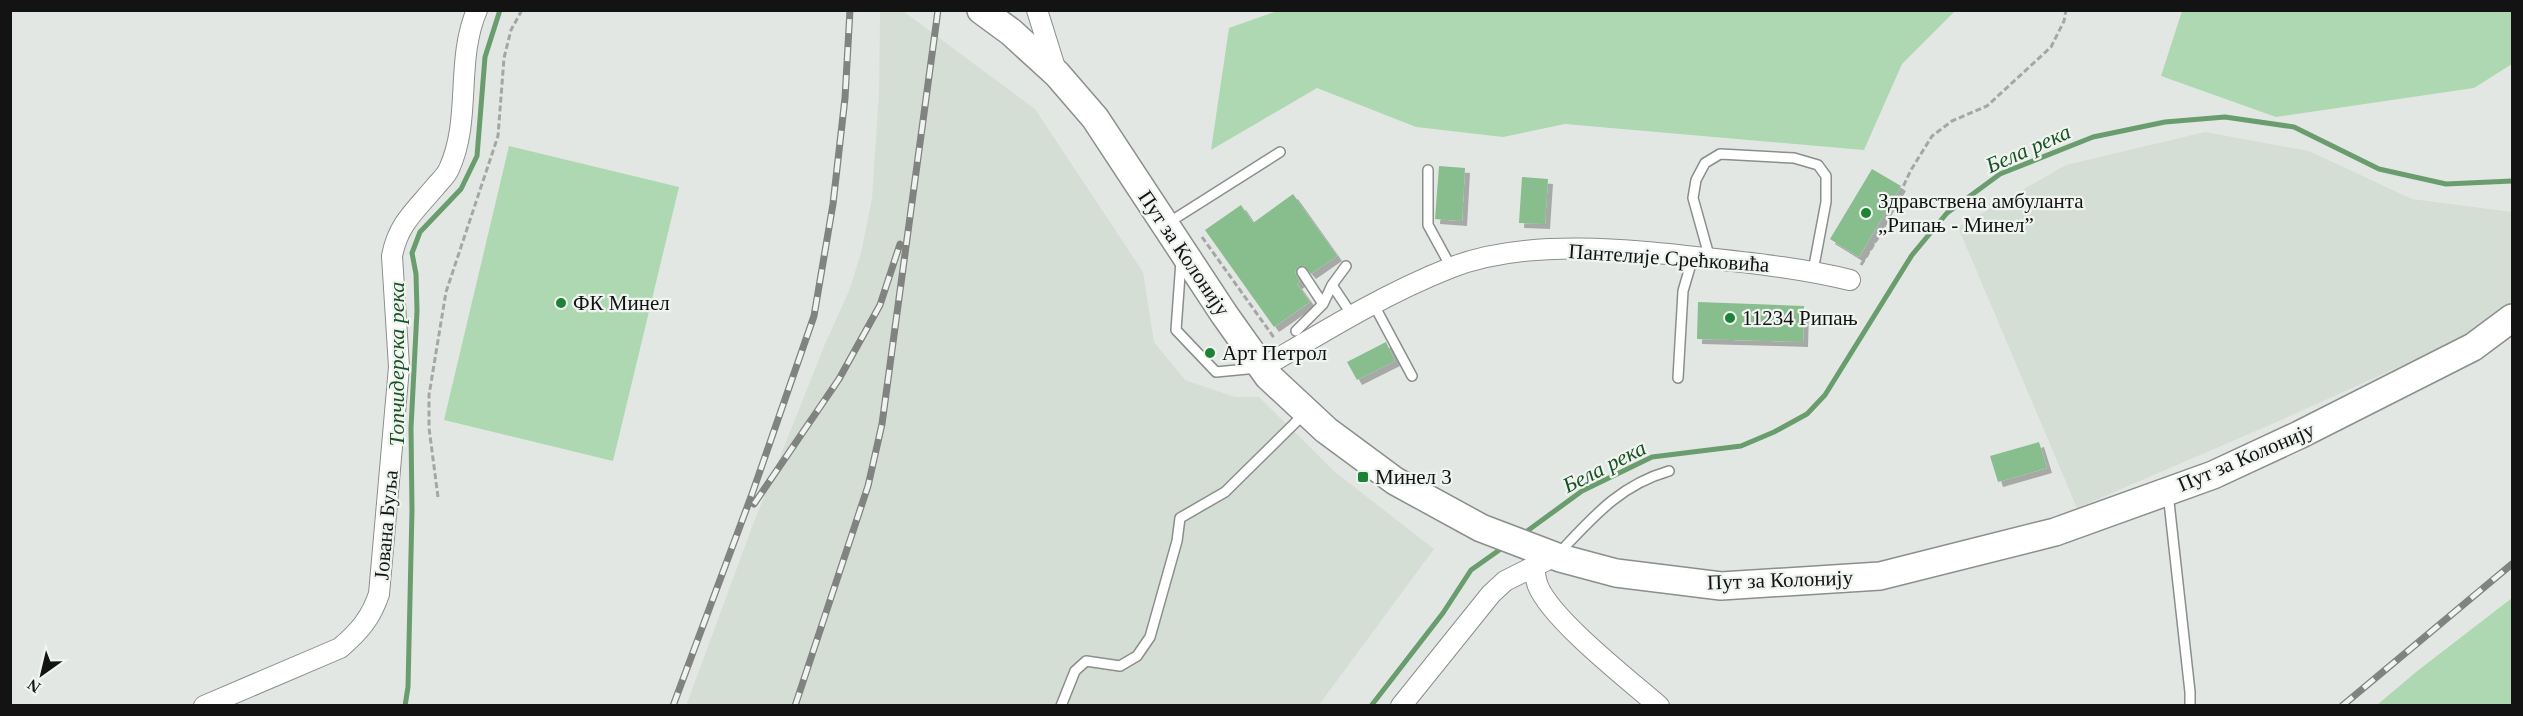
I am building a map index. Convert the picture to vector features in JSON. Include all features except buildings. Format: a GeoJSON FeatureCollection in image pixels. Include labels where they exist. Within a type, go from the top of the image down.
{"type":"FeatureCollection","features":[{"type":"Feature","properties":{"kind":"street","name":"Јована Буља"},"geometry":{"type":"LineString","coordinates":[[204,705],[340,648],[358,633],[373,613],[380,594],[399,366],[392,256],[395,238],[404,222],[449,171],[460,131],[465,54],[477,10]]}},
{"type":"Feature","properties":{"kind":"street","name":"Пут за Колонију"},"geometry":{"type":"LineString","coordinates":[[981,10],[1011,32],[1058,74],[1095,118],[1165,225],[1190,240],[1262,368],[1326,430],[1395,482],[1480,528],[1539,557],[1616,573],[1721,586],[1881,576],[2055,532],[2213,475],[2376,397],[2473,347],[2512,318]]}},
{"type":"Feature","properties":{"kind":"street"},"geometry":{"type":"LineString","coordinates":[[1036,10],[1058,74]]}},
{"type":"Feature","properties":{"kind":"street","name":"Пантелије Срећковића"},"geometry":{"type":"LineString","coordinates":[[1262,368],[1352,315],[1451,267],[1514,252],[1577,249],[1702,258],[1813,271],[1850,280]]}},
{"type":"Feature","properties":{"kind":"street"},"geometry":{"type":"LineString","coordinates":[[1401,705],[1491,594],[1539,557]]}},
{"type":"Feature","properties":{"kind":"street"},"geometry":{"type":"LineString","coordinates":[[1539,557],[1538,587],[1552,608],[1586,642],[1659,705]]}},
{"type":"Feature","properties":{"kind":"lane"},"geometry":{"type":"LineString","coordinates":[[1165,225],[1280,152]]}},
{"type":"Feature","properties":{"kind":"lane"},"geometry":{"type":"LineString","coordinates":[[1678,378],[1683,291],[1702,258],[1693,198],[1696,180],[1705,163],[1720,154],[1794,158],[1818,165],[1826,176],[1826,202],[1813,271]]}},
{"type":"Feature","properties":{"kind":"lane"},"geometry":{"type":"LineString","coordinates":[[1428,170],[1428,225],[1451,267]]}},
{"type":"Feature","properties":{"kind":"lane"},"geometry":{"type":"LineString","coordinates":[[1190,240],[1176,330],[1216,372],[1262,368]]}},
{"type":"Feature","properties":{"kind":"lane"},"geometry":{"type":"LineString","coordinates":[[1296,331],[1323,304],[1332,285],[1346,266]]}},
{"type":"Feature","properties":{"kind":"lane"},"geometry":{"type":"LineString","coordinates":[[1302,272],[1323,304]]}},
{"type":"Feature","properties":{"kind":"lane"},"geometry":{"type":"LineString","coordinates":[[1332,285],[1352,315]]}},
{"type":"Feature","properties":{"kind":"lane"},"geometry":{"type":"LineString","coordinates":[[1374,305],[1412,376]]}},
{"type":"Feature","properties":{"kind":"lane"},"geometry":{"type":"LineString","coordinates":[[1061,705],[1076,671],[1086,661],[1120,666],[1137,656],[1150,637],[1177,541],[1180,518],[1225,492],[1306,412]]}},
{"type":"Feature","properties":{"kind":"lane"},"geometry":{"type":"LineString","coordinates":[[1539,557],[1619,494],[1645,478],[1669,471]]}},
{"type":"Feature","properties":{"kind":"lane"},"geometry":{"type":"LineString","coordinates":[[2168,491],[2190,705]]}},
{"type":"Feature","properties":{"kind":"path"},"geometry":{"type":"LineString","coordinates":[[438,497],[429,428],[429,395],[447,292],[498,136],[504,58],[512,30],[522,10]]}},
{"type":"Feature","properties":{"kind":"path"},"geometry":{"type":"LineString","coordinates":[[1850,280],[1882,231],[1911,171],[1932,136],[1952,121],[1987,106],[2051,47],[2064,21],[2066,10]]}},
{"type":"Feature","properties":{"kind":"path"},"geometry":{"type":"LineString","coordinates":[[1190,240],[1278,343]]}},
{"type":"Feature","properties":{"kind":"shaded area"},"geometry":{"type":"Polygon","coordinates":[[[880,11],[903,11],[1035,109],[1143,272],[1154,342],[1185,380],[1235,397],[1259,397],[1335,472],[1434,549],[1319,705],[686,706],[752,527],[825,344],[849,291],[861,253],[872,198],[879,94],[880,11]]]}},
{"type":"Feature","properties":{"kind":"shaded area"},"geometry":{"type":"Polygon","coordinates":[[[2205,132],[2309,151],[2412,199],[2512,212],[2512,305],[2476,332],[2279,421],[2077,508],[1958,227],[2066,165],[2205,132]]]}},
{"type":"Feature","properties":{"kind":"green space"},"geometry":{"type":"Polygon","coordinates":[[[1280,10],[1955,11],[1902,64],[1864,150],[1565,124],[1503,137],[1416,127],[1317,88],[1211,150],[1229,28],[1280,10]]]}},
{"type":"Feature","properties":{"kind":"green space"},"geometry":{"type":"Polygon","coordinates":[[[2182,11],[2512,11],[2512,64],[2474,88],[2276,117],[2161,76],[2182,11]]]}},
{"type":"Feature","properties":{"kind":"green space","name":"ФК Минел"},"geometry":{"type":"Polygon","coordinates":[[[509,146],[679,187],[613,461],[444,420],[509,146]]]}},
{"type":"Feature","properties":{"kind":"green space"},"geometry":{"type":"Polygon","coordinates":[[[2512,598],[2512,705],[2377,705],[2416,672],[2512,598]]]}},
{"type":"Feature","properties":{"kind":"waterway","name":"Топчидерска река"},"geometry":{"type":"LineString","coordinates":[[405,706],[408,687],[412,510],[411,428],[417,311],[416,274],[412,253],[420,232],[461,189],[477,156],[485,57],[500,10]]}},
{"type":"Feature","properties":{"kind":"waterway","name":"Бела река"},"geometry":{"type":"LineString","coordinates":[[1523,534],[1582,491],[1652,457],[1741,446],[1807,414],[1825,395],[1912,255],[1947,213],[2000,174],[2093,137],[2165,122],[2225,117],[2294,127],[2379,169],[2446,184],[2512,181]]}},
{"type":"Feature","properties":{"kind":"waterway","name":"Бела река"},"geometry":{"type":"LineString","coordinates":[[1371,706],[1443,613],[1471,570],[1505,546]]}},
{"type":"Feature","properties":{"kind":"railway"},"geometry":{"type":"LineString","coordinates":[[673,706],[752,494],[814,316],[833,204],[845,98],[850,10]]}},
{"type":"Feature","properties":{"kind":"railway"},"geometry":{"type":"LineString","coordinates":[[795,706],[868,486],[882,424],[938,10]]}},
{"type":"Feature","properties":{"kind":"railway"},"geometry":{"type":"LineString","coordinates":[[754,504],[839,379],[880,305],[900,244]]}},
{"type":"Feature","properties":{"kind":"railway"},"geometry":{"type":"LineString","coordinates":[[2342,706],[2512,564]]}},
{"type":"Feature","properties":{"kind":"place","name":"Здравствена амбуланта „Рипањ - Минел”"},"geometry":{"type":"Point","coordinates":[1866,213]}},
{"type":"Feature","properties":{"kind":"place","name":"ФК Минел"},"geometry":{"type":"Point","coordinates":[561,303]}},
{"type":"Feature","properties":{"kind":"place","name":"11234 Рипањ"},"geometry":{"type":"Point","coordinates":[1730,318]}},
{"type":"Feature","properties":{"kind":"place","name":"Арт Петрол"},"geometry":{"type":"Point","coordinates":[1210,353]}},
{"type":"Feature","properties":{"kind":"place","name":"Минел 3"},"geometry":{"type":"Point","coordinates":[1363,477]}}]}
